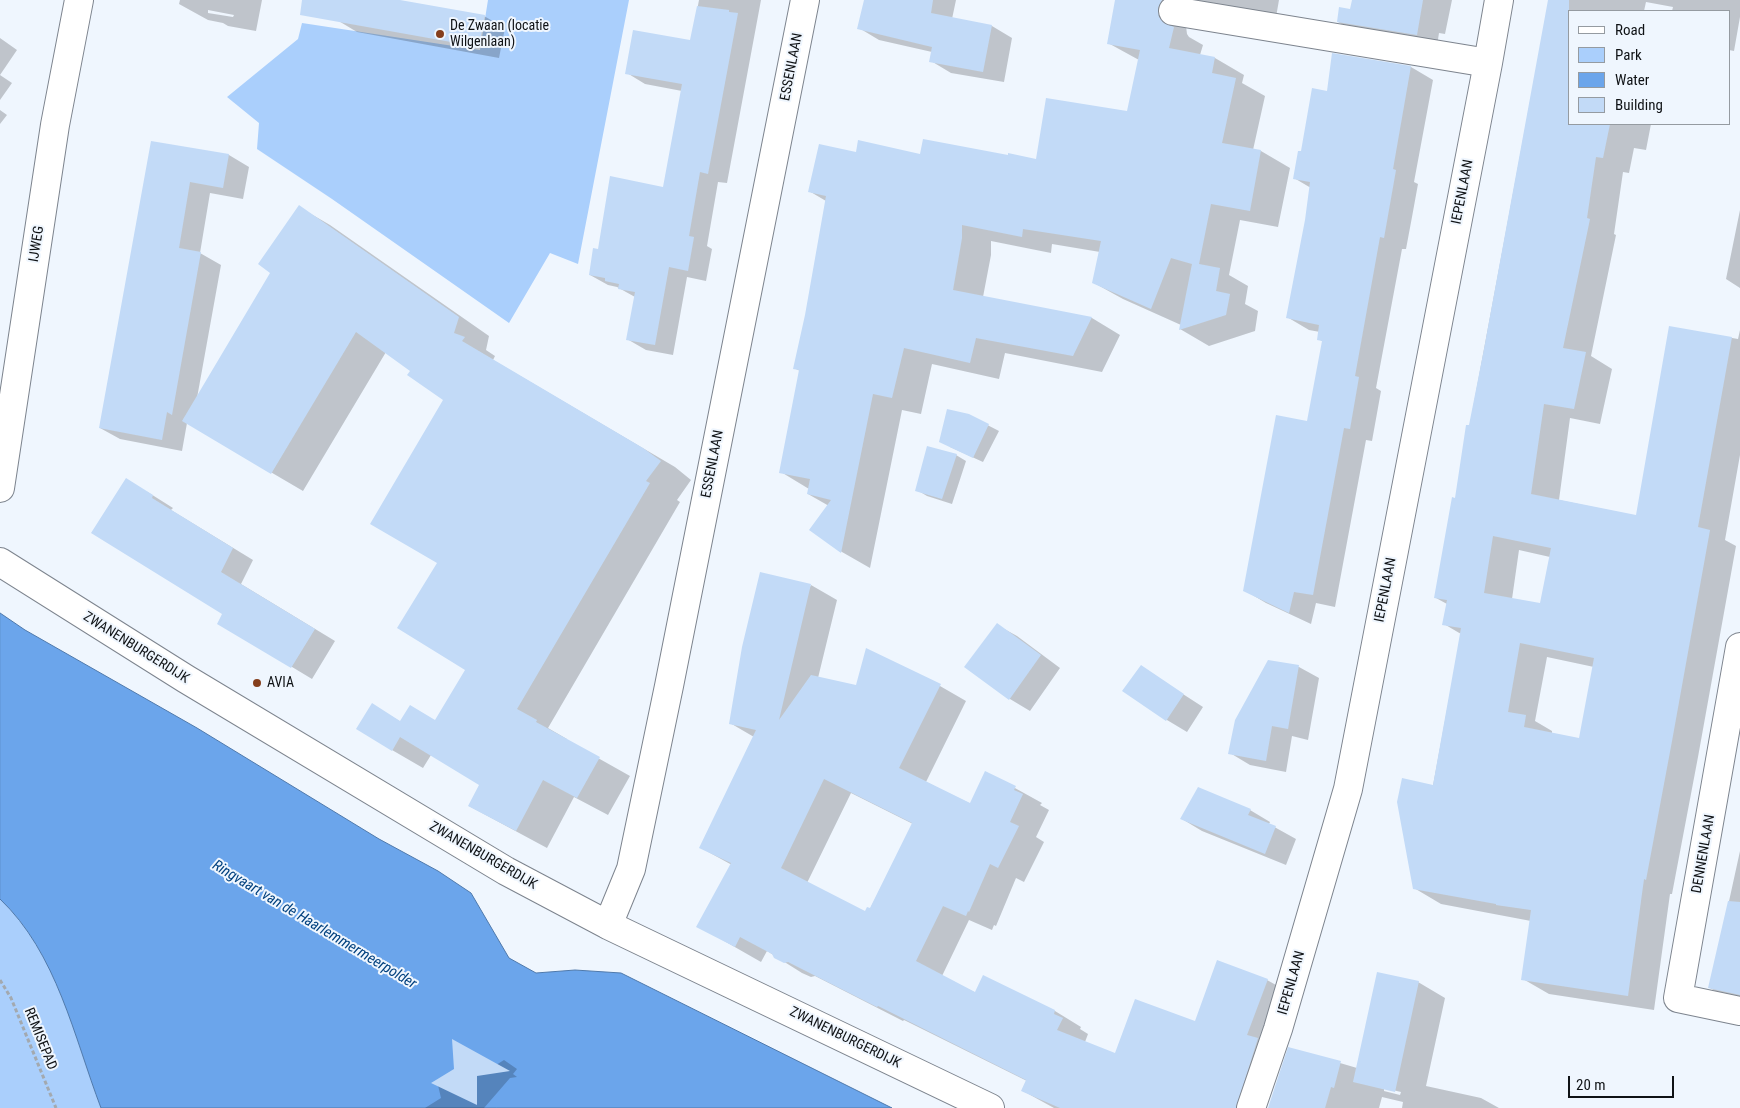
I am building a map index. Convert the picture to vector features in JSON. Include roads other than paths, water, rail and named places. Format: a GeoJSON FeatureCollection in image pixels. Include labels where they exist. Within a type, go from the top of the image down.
{"type":"FeatureCollection","features":[{"type":"Feature","properties":{"kind":"street","name":"IJWEG"},"geometry":{"type":"LineString","coordinates":[[0,488],[55,126],[79,0]]}},
{"type":"Feature","properties":{"kind":"street","name":"ESSENLAAN"},"geometry":{"type":"LineString","coordinates":[[608,925],[631,869],[670,686],[805,0]]}},
{"type":"Feature","properties":{"kind":"street","name":"IEPENLAAN"},"geometry":{"type":"LineString","coordinates":[[1251,1108],[1278,1029],[1348,788],[1499,0]]}},
{"type":"Feature","properties":{"kind":"street"},"geometry":{"type":"LineString","coordinates":[[1173,11],[1488,63]]}},
{"type":"Feature","properties":{"kind":"street","name":"ZWANENBURGERDIJK"},"geometry":{"type":"LineString","coordinates":[[0,562],[186,679],[497,866],[608,925],[990,1108]]}},
{"type":"Feature","properties":{"kind":"street","name":"DENNENLAAN"},"geometry":{"type":"LineString","coordinates":[[1740,647],[1678,998],[1740,1011]]}},
{"type":"Feature","properties":{"kind":"water","name":"Ringvaart van de Haarlemmermeerpolder"},"geometry":{"type":"Polygon","coordinates":[[[0,613],[25,630],[197,728],[379,839],[438,871],[471,893],[509,958],[536,973],[575,970],[621,973],[892,1108],[101,1108],[62,997],[50,970],[36,944],[20,921],[0,899],[0,613]]]}},
{"type":"Feature","properties":{"kind":"place","name":"De Zwaan (locatie Wilgenlaan)"},"geometry":{"type":"Point","coordinates":[440,34]}},
{"type":"Feature","properties":{"kind":"place","name":"AVIA"},"geometry":{"type":"Point","coordinates":[257,683]}}]}
